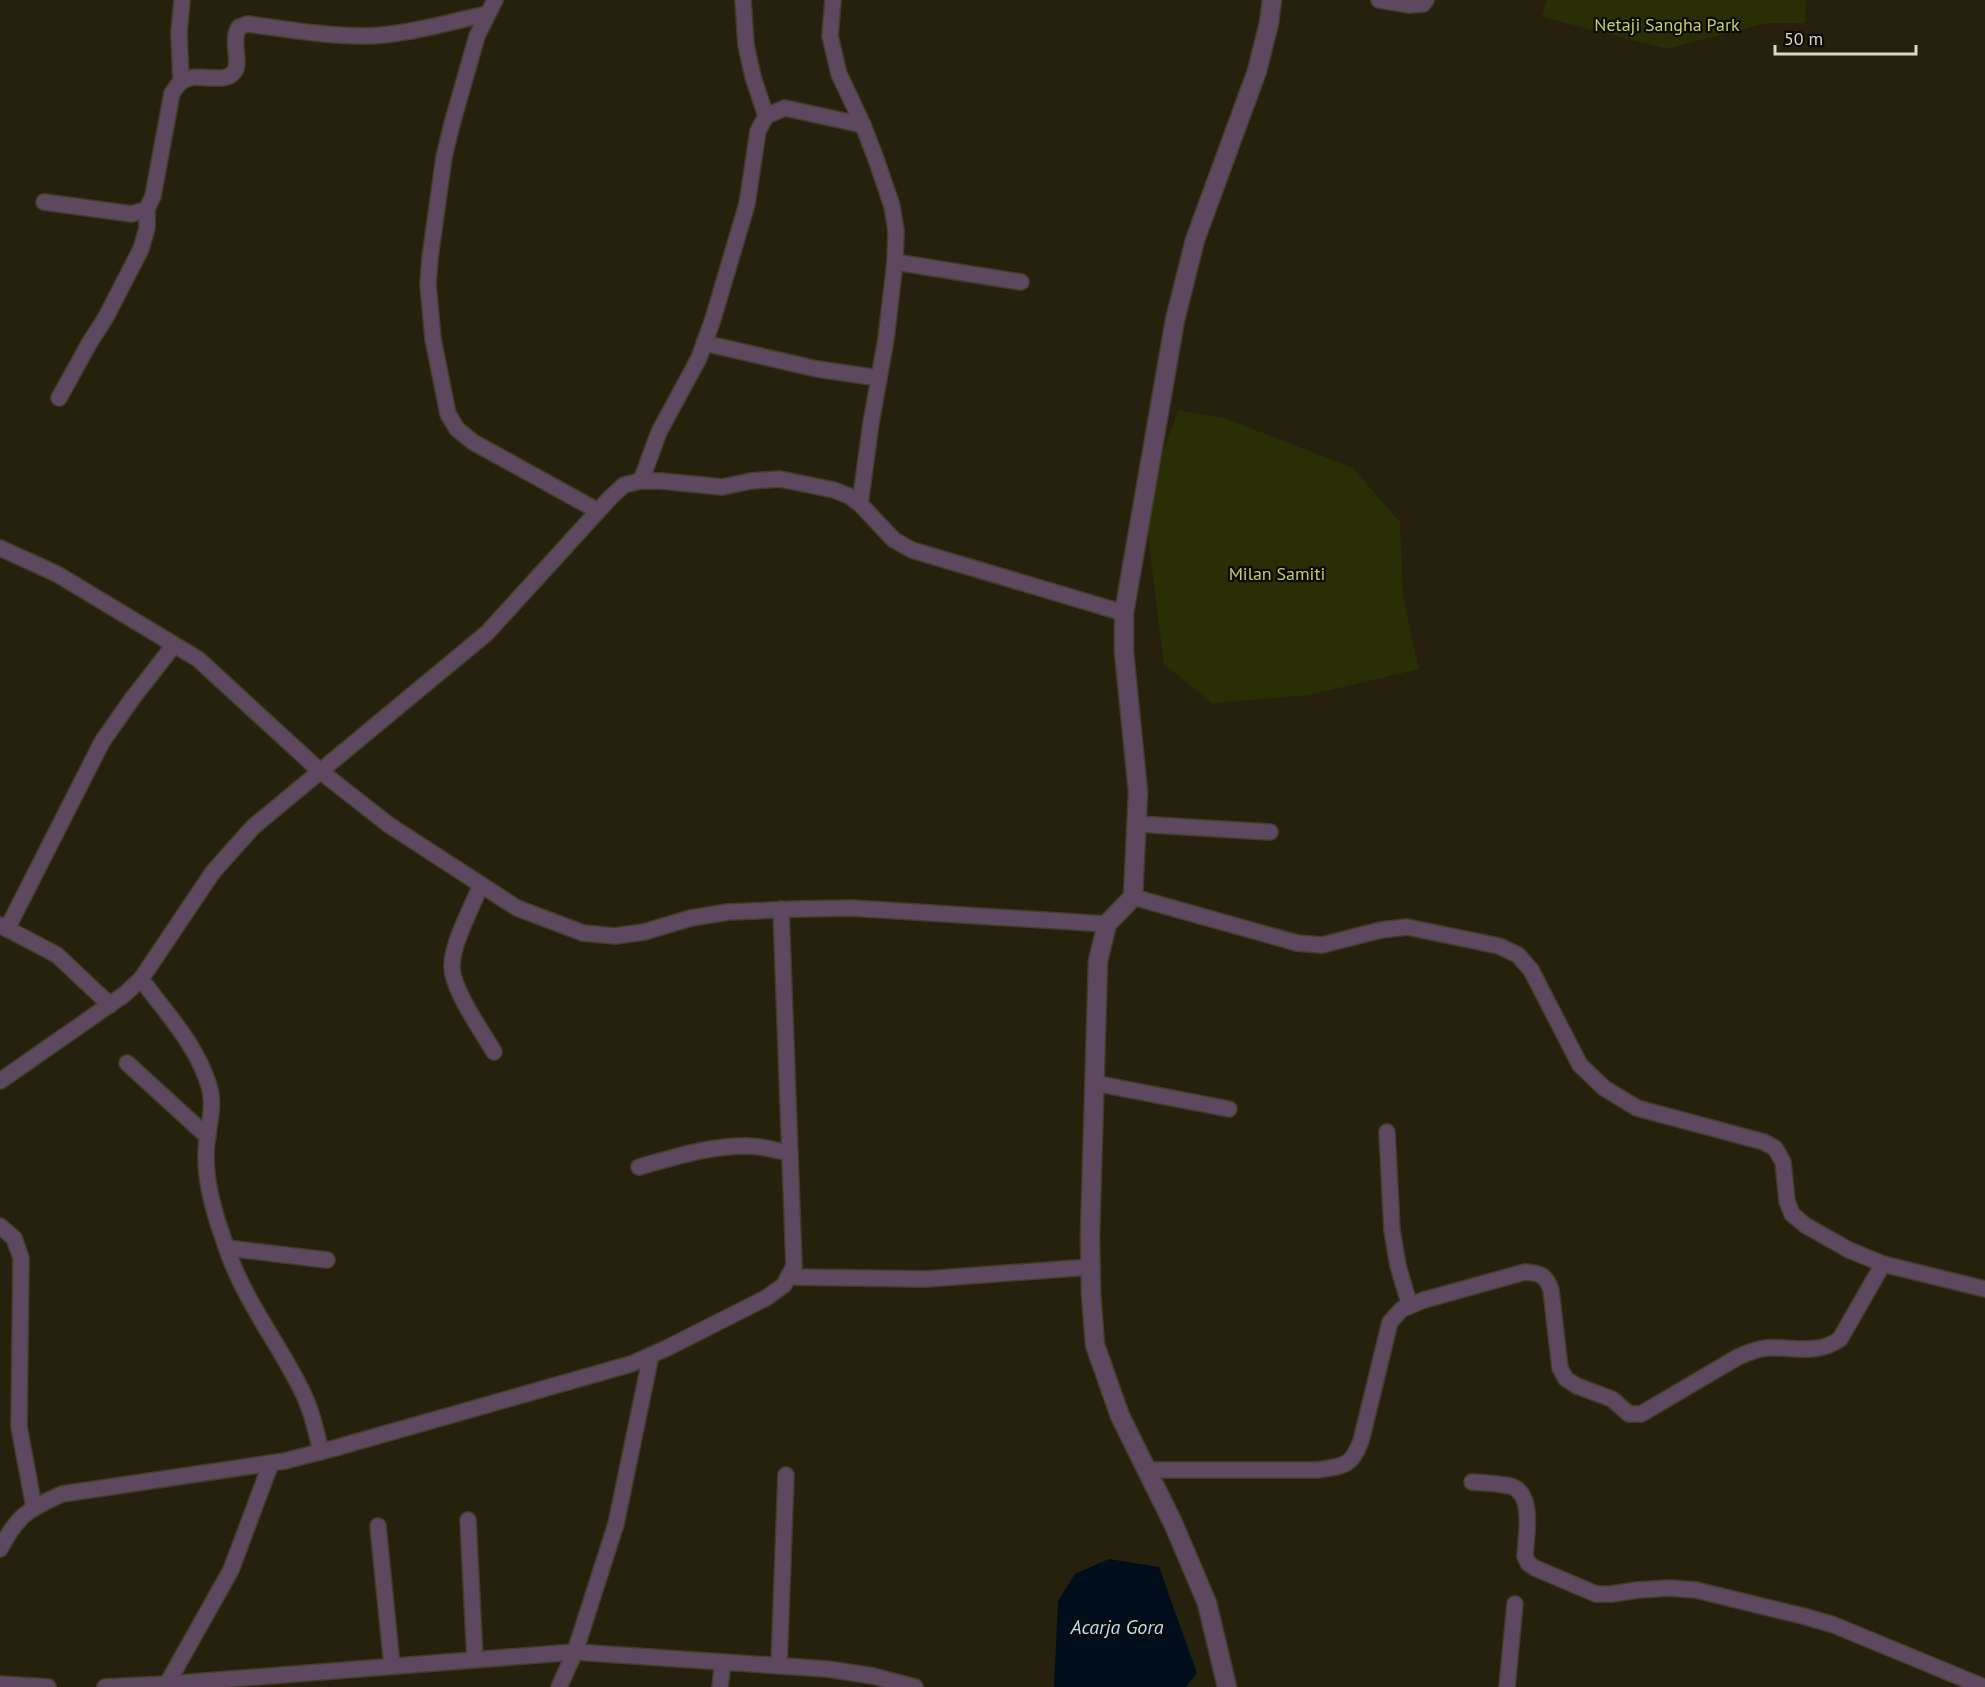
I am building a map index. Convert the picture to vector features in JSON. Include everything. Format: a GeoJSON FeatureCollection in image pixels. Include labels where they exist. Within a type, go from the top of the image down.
{"type":"FeatureCollection","features":[{"type":"Feature","properties":{"kind":"street"},"geometry":{"type":"LineString","coordinates":[[181,82],[179,33],[182,0]]}},
{"type":"Feature","properties":{"kind":"street"},"geometry":{"type":"LineString","coordinates":[[495,0],[477,36],[444,157],[430,258],[428,284],[431,327],[448,414],[457,429],[473,442],[598,511]]}},
{"type":"Feature","properties":{"kind":"street"},"geometry":{"type":"LineString","coordinates":[[743,0],[746,45],[753,77],[766,116]]}},
{"type":"Feature","properties":{"kind":"street"},"geometry":{"type":"LineString","coordinates":[[833,0],[830,36],[839,74],[863,125],[892,206],[896,231],[895,262],[886,339],[860,504]]}},
{"type":"Feature","properties":{"kind":"street"},"geometry":{"type":"LineString","coordinates":[[1227,1687],[1221,1653],[1207,1603],[1173,1523],[1120,1416],[1095,1345],[1090,1236],[1094,1083],[1098,961],[1107,924],[1133,897],[1138,792],[1124,652],[1124,613],[1178,309],[1195,240],[1257,71],[1269,23],[1272,0]]}},
{"type":"Feature","properties":{"kind":"street"},"geometry":{"type":"LineString","coordinates":[[1379,0],[1410,5],[1423,4],[1426,0]]}},
{"type":"Feature","properties":{"kind":"street"},"geometry":{"type":"LineString","coordinates":[[59,398],[141,249],[147,228],[147,209],[153,196],[172,93],[181,82],[192,77],[226,78],[234,74],[237,62],[235,34],[238,27],[248,24],[338,35],[366,36],[487,14]]}},
{"type":"Feature","properties":{"kind":"street"},"geometry":{"type":"LineString","coordinates":[[641,481],[659,432],[699,357],[713,319],[747,204],[758,131],[766,116],[785,108],[863,125]]}},
{"type":"Feature","properties":{"kind":"street"},"geometry":{"type":"LineString","coordinates":[[44,202],[132,214],[147,209]]}},
{"type":"Feature","properties":{"kind":"street"},"geometry":{"type":"LineString","coordinates":[[895,262],[1021,282]]}},
{"type":"Feature","properties":{"kind":"street"},"geometry":{"type":"LineString","coordinates":[[704,343],[817,369],[879,378]]}},
{"type":"Feature","properties":{"kind":"street"},"geometry":{"type":"LineString","coordinates":[[0,1081],[110,1005],[141,980],[213,872],[253,827],[487,633],[624,485],[641,481],[661,481],[722,487],[752,481],[780,479],[834,490],[849,496],[860,504],[894,540],[912,550],[1124,613]]}},
{"type":"Feature","properties":{"kind":"street"},"geometry":{"type":"LineString","coordinates":[[0,548],[57,574],[198,659],[320,771],[389,825],[517,908],[583,933],[615,936],[644,932],[691,918],[728,912],[781,909],[851,908],[1107,924]]}},
{"type":"Feature","properties":{"kind":"street"},"geometry":{"type":"LineString","coordinates":[[110,1005],[57,955],[4,927],[102,742],[174,645]]}},
{"type":"Feature","properties":{"kind":"street"},"geometry":{"type":"LineString","coordinates":[[1137,824],[1270,832]]}},
{"type":"Feature","properties":{"kind":"street"},"geometry":{"type":"LineString","coordinates":[[481,885],[456,945],[452,964],[454,983],[494,1052]]}},
{"type":"Feature","properties":{"kind":"street"},"geometry":{"type":"LineString","coordinates":[[1133,897],[1297,943],[1322,945],[1381,930],[1407,927],[1499,946],[1518,955],[1532,970],[1580,1065],[1604,1088],[1637,1108],[1764,1142],[1775,1148],[1783,1162],[1787,1201],[1792,1214],[1805,1225],[1849,1250],[1883,1264],[1985,1289]]}},
{"type":"Feature","properties":{"kind":"street"},"geometry":{"type":"LineString","coordinates":[[0,1549],[13,1525],[34,1507],[62,1494],[271,1463],[321,1452],[631,1364],[766,1298],[784,1285],[794,1266],[781,909]]}},
{"type":"Feature","properties":{"kind":"street"},"geometry":{"type":"LineString","coordinates":[[141,980],[187,1040],[200,1062],[210,1088],[211,1111],[206,1154],[210,1194],[227,1248],[244,1288],[301,1388],[314,1420],[321,1452]]}},
{"type":"Feature","properties":{"kind":"street"},"geometry":{"type":"LineString","coordinates":[[127,1063],[208,1137]]}},
{"type":"Feature","properties":{"kind":"street"},"geometry":{"type":"LineString","coordinates":[[1094,1083],[1229,1108]]}},
{"type":"Feature","properties":{"kind":"street"},"geometry":{"type":"LineString","coordinates":[[1387,1132],[1392,1230],[1398,1266],[1410,1306]]}},
{"type":"Feature","properties":{"kind":"street"},"geometry":{"type":"LineString","coordinates":[[639,1167],[704,1149],[724,1147],[751,1145],[790,1153]]}},
{"type":"Feature","properties":{"kind":"street"},"geometry":{"type":"LineString","coordinates":[[0,1226],[14,1238],[21,1258],[19,1427],[34,1507]]}},
{"type":"Feature","properties":{"kind":"street"},"geometry":{"type":"LineString","coordinates":[[227,1248],[327,1260]]}},
{"type":"Feature","properties":{"kind":"street"},"geometry":{"type":"LineString","coordinates":[[1147,1470],[1316,1470],[1343,1466],[1355,1456],[1361,1441],[1390,1322],[1395,1315],[1424,1300],[1525,1272],[1538,1273],[1546,1278],[1551,1290],[1560,1368],[1566,1379],[1577,1386],[1612,1399],[1629,1414],[1641,1414],[1752,1351],[1764,1348],[1817,1349],[1830,1346],[1840,1339],[1883,1264]]}},
{"type":"Feature","properties":{"kind":"street"},"geometry":{"type":"LineString","coordinates":[[788,1277],[926,1279],[1091,1268]]}},
{"type":"Feature","properties":{"kind":"street"},"geometry":{"type":"LineString","coordinates":[[559,1687],[575,1652],[616,1524],[651,1355]]}},
{"type":"Feature","properties":{"kind":"street"},"geometry":{"type":"LineString","coordinates":[[167,1684],[231,1570],[271,1463]]}},
{"type":"Feature","properties":{"kind":"street"},"geometry":{"type":"LineString","coordinates":[[780,1666],[786,1475]]}},
{"type":"Feature","properties":{"kind":"street"},"geometry":{"type":"LineString","coordinates":[[1472,1482],[1513,1487],[1522,1493],[1527,1504],[1525,1556],[1528,1563],[1596,1594],[1669,1588],[1696,1590],[1834,1625],[1984,1687]]}},
{"type":"Feature","properties":{"kind":"street"},"geometry":{"type":"LineString","coordinates":[[468,1520],[475,1659]]}},
{"type":"Feature","properties":{"kind":"street"},"geometry":{"type":"LineString","coordinates":[[378,1526],[392,1666]]}},
{"type":"Feature","properties":{"kind":"street"},"geometry":{"type":"LineString","coordinates":[[1506,1687],[1515,1604]]}},
{"type":"Feature","properties":{"kind":"street"},"geometry":{"type":"LineString","coordinates":[[105,1687],[575,1652],[780,1666],[873,1676],[915,1687]]}},
{"type":"Feature","properties":{"kind":"street"},"geometry":{"type":"LineString","coordinates":[[720,1687],[723,1662]]}},
{"type":"Feature","properties":{"kind":"street"},"geometry":{"type":"LineString","coordinates":[[0,1684],[48,1687]]}},
{"type":"Feature","properties":{"kind":"green space","name":"Netaji Sangha Park"},"geometry":{"type":"Polygon","coordinates":[[[1547,0],[1806,0],[1805,23],[1767,23],[1667,49],[1542,17],[1547,0]]]}},
{"type":"Feature","properties":{"kind":"green space","name":"Milan Samiti"},"geometry":{"type":"Polygon","coordinates":[[[1178,410],[1227,419],[1353,468],[1400,522],[1403,597],[1419,669],[1309,695],[1212,703],[1164,664],[1144,504],[1178,410]]]}},
{"type":"Feature","properties":{"kind":"water","name":"Acarja Gora"},"geometry":{"type":"Polygon","coordinates":[[[1109,1559],[1159,1567],[1197,1673],[1186,1687],[1054,1687],[1058,1601],[1075,1574],[1109,1559]]]}}]}
